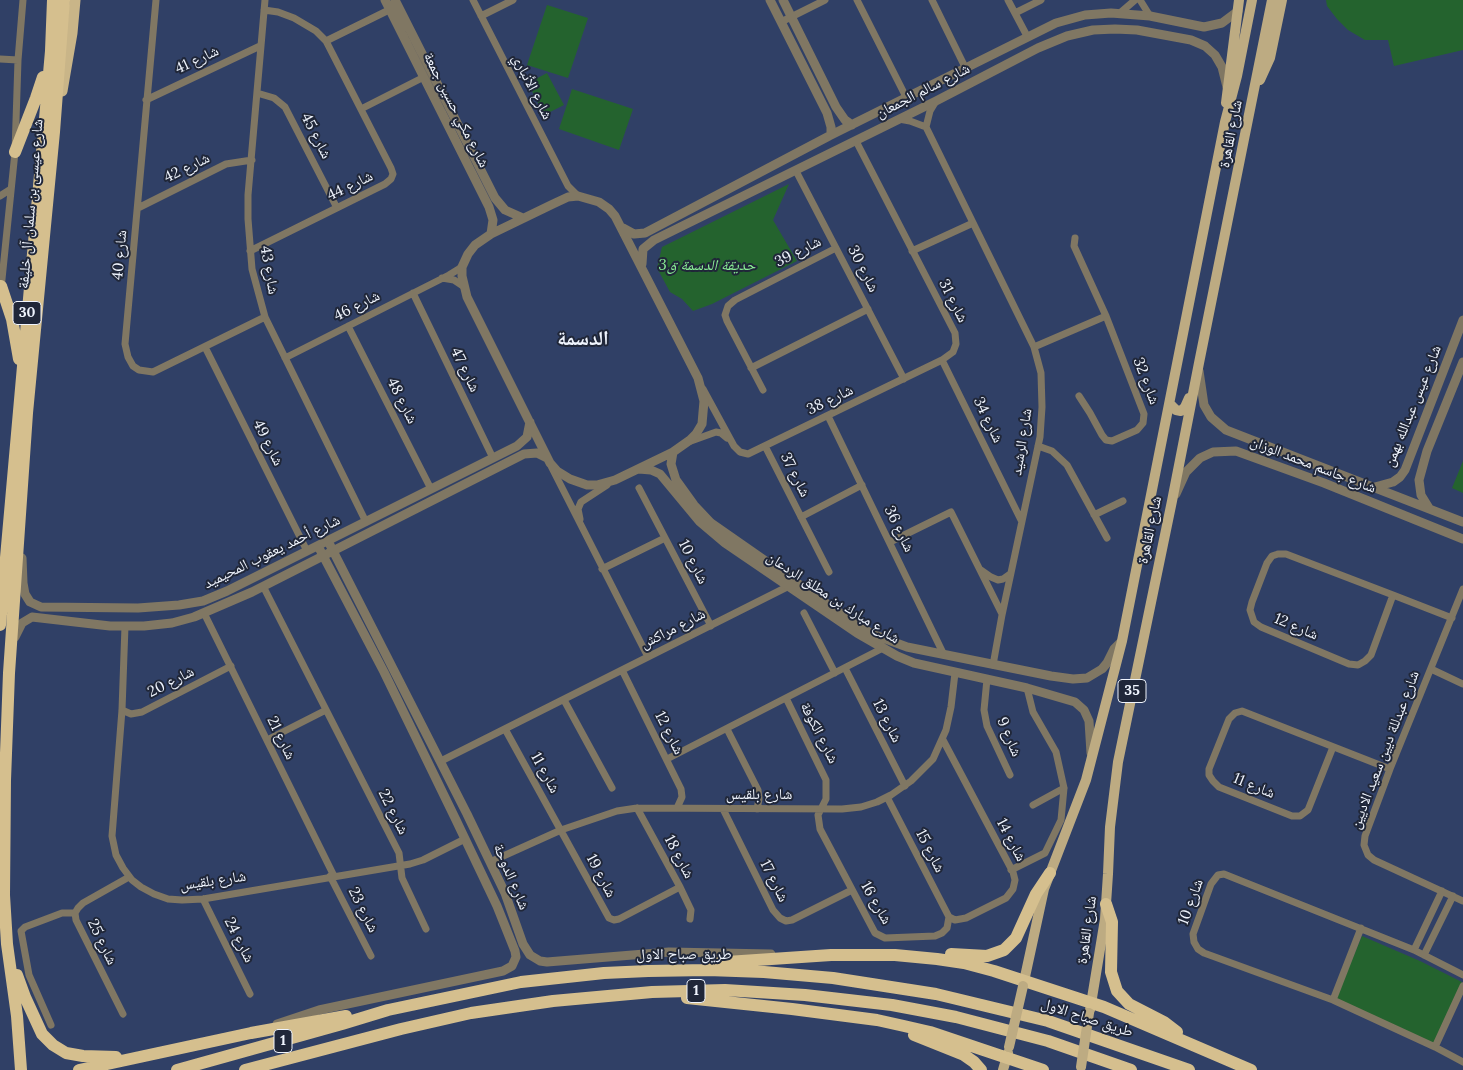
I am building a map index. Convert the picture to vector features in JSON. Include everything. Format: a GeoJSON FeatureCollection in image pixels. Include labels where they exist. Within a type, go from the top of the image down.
{"type":"FeatureCollection","features":[{"type":"Feature","properties":{"kind":"highway","name":"شارع عيسى بن سلمان آل خليفة"},"geometry":{"type":"LineString","coordinates":[[0,625],[51,51],[53,0]]}},
{"type":"Feature","properties":{"kind":"highway","name":"شارع عيسى بن سلمان آل خليفة"},"geometry":{"type":"LineString","coordinates":[[21,1070],[17,1016],[7,944],[4,863],[9,674],[28,404],[54,132],[64,0]]}},
{"type":"Feature","properties":{"kind":"highway"},"geometry":{"type":"LineString","coordinates":[[54,132],[68,59],[75,0]]}},
{"type":"Feature","properties":{"kind":"highway"},"geometry":{"type":"LineString","coordinates":[[15,152],[36,98],[51,51]]}},
{"type":"Feature","properties":{"kind":"highway"},"geometry":{"type":"LineString","coordinates":[[1,291],[12,319],[22,374]]}},
{"type":"Feature","properties":{"kind":"highway"},"geometry":{"type":"LineString","coordinates":[[937,958],[953,954],[987,956],[1004,950],[1016,938],[1036,894],[1050,873]]}},
{"type":"Feature","properties":{"kind":"highway"},"geometry":{"type":"LineString","coordinates":[[1106,904],[1112,922],[1111,972],[1117,991],[1129,1004],[1164,1022],[1186,1041]]}},
{"type":"Feature","properties":{"kind":"highway"},"geometry":{"type":"LineString","coordinates":[[7,944],[25,997],[42,1034],[53,1045],[66,1053],[84,1056],[137,1058]]}},
{"type":"Feature","properties":{"kind":"highway"},"geometry":{"type":"LineString","coordinates":[[648,971],[679,964],[831,955],[895,955],[937,958],[979,967],[1186,1041],[1251,1070]]}},
{"type":"Feature","properties":{"kind":"highway","name":"طريق صباح الاول"},"geometry":{"type":"LineString","coordinates":[[177,1070],[388,1010],[521,982],[604,973],[708,970],[764,972],[834,978],[936,994],[1048,1021],[1189,1070]]}},
{"type":"Feature","properties":{"kind":"highway","name":"1"},"geometry":{"type":"LineString","coordinates":[[245,1070],[401,1029],[471,1013],[553,1001],[652,992],[725,990],[805,995],[892,1006],[956,1017],[1048,1041],[1131,1070]]}},
{"type":"Feature","properties":{"kind":"highway"},"geometry":{"type":"LineString","coordinates":[[652,992],[877,1020],[1008,1052],[1043,1070]]}},
{"type":"Feature","properties":{"kind":"highway"},"geometry":{"type":"LineString","coordinates":[[79,1070],[251,1033],[388,1010]]}},
{"type":"Feature","properties":{"kind":"highway"},"geometry":{"type":"LineString","coordinates":[[877,1020],[964,1055],[981,1070]]}},
{"type":"Feature","properties":{"kind":"main road"},"geometry":{"type":"LineString","coordinates":[[1225,122],[1227,88],[1239,0]]}},
{"type":"Feature","properties":{"kind":"main road","name":"شارع القاهرة"},"geometry":{"type":"LineString","coordinates":[[1003,1070],[1036,922],[1050,873],[1080,798],[1122,641],[1225,122],[1237,76],[1252,0]]}},
{"type":"Feature","properties":{"kind":"main road","name":"شارع القاهرة"},"geometry":{"type":"LineString","coordinates":[[1080,1068],[1106,904],[1110,827],[1118,762],[1272,0]]}},
{"type":"Feature","properties":{"kind":"main road"},"geometry":{"type":"LineString","coordinates":[[1255,87],[1264,74],[1270,58],[1282,0]]}},
{"type":"Feature","properties":{"kind":"main road"},"geometry":{"type":"LineString","coordinates":[[1170,404],[1176,410],[1181,411],[1193,393]]}},
{"type":"Feature","properties":{"kind":"street"},"geometry":{"type":"LineString","coordinates":[[1,291],[15,152],[18,60],[23,0]]}},
{"type":"Feature","properties":{"kind":"street","name":"شارع 40"},"geometry":{"type":"LineString","coordinates":[[156,0],[125,344],[130,361],[139,370],[153,372],[265,317]]}},
{"type":"Feature","properties":{"kind":"street","name":"شارع 43"},"geometry":{"type":"LineString","coordinates":[[265,0],[248,211],[252,268],[265,317],[366,522]]}},
{"type":"Feature","properties":{"kind":"street","name":"شارع مكي حسين جمعة"},"geometry":{"type":"LineString","coordinates":[[385,0],[394,5],[495,198],[505,210],[523,218]]}},
{"type":"Feature","properties":{"kind":"street","name":"شارع الأنباري"},"geometry":{"type":"LineString","coordinates":[[473,0],[568,186],[578,196]]}},
{"type":"Feature","properties":{"kind":"street"},"geometry":{"type":"LineString","coordinates":[[481,16],[513,0]]}},
{"type":"Feature","properties":{"kind":"street"},"geometry":{"type":"LineString","coordinates":[[770,0],[827,113],[831,135]]}},
{"type":"Feature","properties":{"kind":"street"},"geometry":{"type":"LineString","coordinates":[[783,0],[836,107],[845,120],[852,125]]}},
{"type":"Feature","properties":{"kind":"street"},"geometry":{"type":"LineString","coordinates":[[782,22],[825,0]]}},
{"type":"Feature","properties":{"kind":"street"},"geometry":{"type":"LineString","coordinates":[[858,0],[906,97]]}},
{"type":"Feature","properties":{"kind":"street"},"geometry":{"type":"LineString","coordinates":[[932,0],[966,68]]}},
{"type":"Feature","properties":{"kind":"street"},"geometry":{"type":"LineString","coordinates":[[1008,0],[1027,36]]}},
{"type":"Feature","properties":{"kind":"street"},"geometry":{"type":"LineString","coordinates":[[1015,13],[1042,0]]}},
{"type":"Feature","properties":{"kind":"street"},"geometry":{"type":"LineString","coordinates":[[1120,13],[1135,0]]}},
{"type":"Feature","properties":{"kind":"street"},"geometry":{"type":"LineString","coordinates":[[1140,0],[1150,16]]}},
{"type":"Feature","properties":{"kind":"street"},"geometry":{"type":"LineString","coordinates":[[326,41],[394,5]]}},
{"type":"Feature","properties":{"kind":"street","name":"شارع مكي حسين جمعة"},"geometry":{"type":"LineString","coordinates":[[394,5],[424,77],[490,207],[493,220],[492,234]]}},
{"type":"Feature","properties":{"kind":"street","name":"شارع 44"},"geometry":{"type":"LineString","coordinates":[[250,251],[385,184],[392,177],[391,168],[326,41],[316,31],[294,18],[278,12],[264,10]]}},
{"type":"Feature","properties":{"kind":"street","name":"شارع سالم الجمعان"},"geometry":{"type":"LineString","coordinates":[[620,225],[631,233],[644,233],[906,97],[1027,36],[1066,20],[1085,15],[1120,13],[1150,16],[1198,27],[1210,26],[1227,20],[1238,11]]}},
{"type":"Feature","properties":{"kind":"street"},"geometry":{"type":"LineString","coordinates":[[1085,15],[1083,24],[1086,31]]}},
{"type":"Feature","properties":{"kind":"street"},"geometry":{"type":"LineString","coordinates":[[1066,20],[1070,27],[1067,36]]}},
{"type":"Feature","properties":{"kind":"street"},"geometry":{"type":"LineString","coordinates":[[1178,38],[1183,30],[1180,22]]}},
{"type":"Feature","properties":{"kind":"street","name":"شارع سالم الجمعان"},"geometry":{"type":"LineString","coordinates":[[642,270],[642,252],[650,242],[936,101],[1038,48],[1067,36],[1086,31],[1122,29],[1197,42],[1211,50],[1222,67],[1227,88]]}},
{"type":"Feature","properties":{"kind":"street","name":"شارع 41"},"geometry":{"type":"LineString","coordinates":[[146,100],[260,46]]}},
{"type":"Feature","properties":{"kind":"street"},"geometry":{"type":"LineString","coordinates":[[0,59],[18,60]]}},
{"type":"Feature","properties":{"kind":"street"},"geometry":{"type":"LineString","coordinates":[[953,74],[962,80],[960,88]]}},
{"type":"Feature","properties":{"kind":"street"},"geometry":{"type":"LineString","coordinates":[[361,109],[424,77]]}},
{"type":"Feature","properties":{"kind":"street","name":"شارع 45"},"geometry":{"type":"LineString","coordinates":[[257,93],[274,98],[285,107],[337,208]]}},
{"type":"Feature","properties":{"kind":"street"},"geometry":{"type":"LineString","coordinates":[[899,119],[926,127],[930,111],[936,101]]}},
{"type":"Feature","properties":{"kind":"street","name":"شارع الرشيد"},"geometry":{"type":"LineString","coordinates":[[926,127],[1034,347],[1039,365],[1042,415],[1038,446],[1021,520],[993,665]]}},
{"type":"Feature","properties":{"kind":"street","name":"شارع 31"},"geometry":{"type":"LineString","coordinates":[[856,141],[956,335],[954,350],[942,360]]}},
{"type":"Feature","properties":{"kind":"street","name":"شارع 42"},"geometry":{"type":"LineString","coordinates":[[138,208],[226,164],[252,160]]}},
{"type":"Feature","properties":{"kind":"street","name":"شارع 30"},"geometry":{"type":"LineString","coordinates":[[796,171],[904,379]]}},
{"type":"Feature","properties":{"kind":"street"},"geometry":{"type":"LineString","coordinates":[[762,172],[759,177],[761,182],[768,185]]}},
{"type":"Feature","properties":{"kind":"street"},"geometry":{"type":"LineString","coordinates":[[563,199],[568,186]]}},
{"type":"Feature","properties":{"kind":"street"},"geometry":{"type":"LineString","coordinates":[[9,208],[0,198],[11,189]]}},
{"type":"Feature","properties":{"kind":"street"},"geometry":{"type":"LineString","coordinates":[[648,657],[602,569],[467,297],[462,267],[475,245],[492,234],[563,199],[578,196],[590,198],[602,204],[612,213],[620,225],[731,441]]}},
{"type":"Feature","properties":{"kind":"street"},"geometry":{"type":"LineString","coordinates":[[912,251],[973,223]]}},
{"type":"Feature","properties":{"kind":"street","name":"شارع 32"},"geometry":{"type":"LineString","coordinates":[[1075,238],[1074,246],[1106,316],[1144,414],[1143,423],[1137,430],[1112,441],[1106,440],[1079,396]]}},
{"type":"Feature","properties":{"kind":"street","name":"شارع 39"},"geometry":{"type":"LineString","coordinates":[[763,390],[726,321],[725,315],[728,306],[735,300],[836,248]]}},
{"type":"Feature","properties":{"kind":"street","name":"شارع 46"},"geometry":{"type":"LineString","coordinates":[[285,358],[462,267]]}},
{"type":"Feature","properties":{"kind":"street"},"geometry":{"type":"LineString","coordinates":[[442,278],[454,280],[464,286]]}},
{"type":"Feature","properties":{"kind":"street","name":"شارع 47"},"geometry":{"type":"LineString","coordinates":[[413,293],[493,458]]}},
{"type":"Feature","properties":{"kind":"street"},"geometry":{"type":"LineString","coordinates":[[751,368],[868,309]]}},
{"type":"Feature","properties":{"kind":"street"},"geometry":{"type":"LineString","coordinates":[[1034,347],[1106,316]]}},
{"type":"Feature","properties":{"kind":"street","name":"شارع عيس عبدالله بهمن"},"geometry":{"type":"LineString","coordinates":[[1374,487],[1388,484],[1400,477],[1405,470],[1463,320]]}},
{"type":"Feature","properties":{"kind":"street","name":"شارع 48"},"geometry":{"type":"LineString","coordinates":[[348,326],[431,489]]}},
{"type":"Feature","properties":{"kind":"street","name":"شارع 49"},"geometry":{"type":"LineString","coordinates":[[204,347],[307,551]]}},
{"type":"Feature","properties":{"kind":"street","name":"شارع 38"},"geometry":{"type":"LineString","coordinates":[[686,442],[716,432],[722,433],[737,450],[745,454],[753,452],[942,360]]}},
{"type":"Feature","properties":{"kind":"street","name":"شارع 34"},"geometry":{"type":"LineString","coordinates":[[942,360],[1021,520]]}},
{"type":"Feature","properties":{"kind":"street","name":"شارع عيس عبدالله بهمن"},"geometry":{"type":"LineString","coordinates":[[1429,508],[1418,486],[1427,451],[1463,362]]}},
{"type":"Feature","properties":{"kind":"street","name":"شارع جاسم محمد الوزان"},"geometry":{"type":"LineString","coordinates":[[1198,363],[1202,398],[1207,411],[1215,422],[1232,433],[1463,522]]}},
{"type":"Feature","properties":{"kind":"street"},"geometry":{"type":"LineString","coordinates":[[582,529],[578,512],[581,502],[615,480],[673,452],[698,431],[704,418],[704,398],[700,382]]}},
{"type":"Feature","properties":{"kind":"street","name":"شارع 36"},"geometry":{"type":"LineString","coordinates":[[828,416],[944,655]]}},
{"type":"Feature","properties":{"kind":"street","name":"شارع أحمد يعقوب المحيميد"},"geometry":{"type":"LineString","coordinates":[[20,506],[23,583],[28,600],[34,605],[44,608],[90,608],[162,607],[193,603],[219,595],[493,458],[524,441],[528,434],[530,422]]}},
{"type":"Feature","properties":{"kind":"street","name":"شارع 37"},"geometry":{"type":"LineString","coordinates":[[766,446],[828,572]]}},
{"type":"Feature","properties":{"kind":"street"},"geometry":{"type":"LineString","coordinates":[[1038,446],[1052,451],[1063,459],[1106,538]]}},
{"type":"Feature","properties":{"kind":"street"},"geometry":{"type":"LineString","coordinates":[[1414,446],[1415,452],[1420,455],[1427,451]]}},
{"type":"Feature","properties":{"kind":"street","name":"شارع جاسم محمد الوزان"},"geometry":{"type":"LineString","coordinates":[[1172,501],[1190,466],[1200,458],[1213,452],[1236,451],[1293,471],[1463,539]]}},
{"type":"Feature","properties":{"kind":"street","name":"شارع أحمد يعقوب المحيميد"},"geometry":{"type":"LineString","coordinates":[[9,674],[15,636],[20,625],[27,619],[35,617],[88,624],[126,626],[164,624],[204,613],[263,586],[524,454],[537,452],[549,460]]}},
{"type":"Feature","properties":{"kind":"street","name":"شارع مبارك بن مطلق الردعان"},"geometry":{"type":"LineString","coordinates":[[673,452],[671,468],[676,480],[702,514],[719,530],[857,633],[903,659],[914,663],[1027,688],[1075,702],[1084,710],[1090,721],[1091,742],[1089,750],[1092,757]]}},
{"type":"Feature","properties":{"kind":"street"},"geometry":{"type":"LineString","coordinates":[[1293,471],[1293,463],[1298,457]]}},
{"type":"Feature","properties":{"kind":"street"},"geometry":{"type":"LineString","coordinates":[[549,460],[561,474],[578,482],[597,485],[615,480]]}},
{"type":"Feature","properties":{"kind":"street","name":"شارع مبارك بن مطلق الردعان"},"geometry":{"type":"LineString","coordinates":[[636,469],[652,470],[660,474],[690,511],[709,530],[869,633],[907,647],[1051,676],[1087,678],[1105,666],[1114,649],[1122,641]]}},
{"type":"Feature","properties":{"kind":"street","name":"شارع 37"},"geometry":{"type":"LineString","coordinates":[[801,517],[862,484]]}},
{"type":"Feature","properties":{"kind":"street","name":"شارع 10"},"geometry":{"type":"LineString","coordinates":[[639,488],[711,626]]}},
{"type":"Feature","properties":{"kind":"street"},"geometry":{"type":"LineString","coordinates":[[1094,515],[1123,501]]}},
{"type":"Feature","properties":{"kind":"street"},"geometry":{"type":"LineString","coordinates":[[890,542],[951,512],[1002,615]]}},
{"type":"Feature","properties":{"kind":"street","name":"شارع 10"},"geometry":{"type":"LineString","coordinates":[[602,569],[665,538]]}},
{"type":"Feature","properties":{"kind":"street","name":"شارع الدوحة"},"geometry":{"type":"LineString","coordinates":[[328,541],[467,814],[490,862],[524,947],[533,957],[543,962],[677,952],[831,955]]}},
{"type":"Feature","properties":{"kind":"street","name":"شارع الدوحة"},"geometry":{"type":"LineString","coordinates":[[251,1033],[318,1010],[507,970],[515,962],[516,955],[497,906],[456,820],[384,672],[318,546]]}},
{"type":"Feature","properties":{"kind":"street","name":"شارع 12"},"geometry":{"type":"LineString","coordinates":[[1393,596],[1371,655],[1358,665],[1349,664],[1260,627],[1254,622],[1250,610],[1267,563],[1272,556],[1280,553],[1452,618]]}},
{"type":"Feature","properties":{"kind":"street"},"geometry":{"type":"LineString","coordinates":[[979,568],[995,579],[1003,579],[1010,574]]}},
{"type":"Feature","properties":{"kind":"street","name":"شارع مراكش"},"geometry":{"type":"LineString","coordinates":[[441,762],[792,584]]}},
{"type":"Feature","properties":{"kind":"street","name":"شارع 22"},"geometry":{"type":"LineString","coordinates":[[263,586],[398,853],[402,878],[426,929]]}},
{"type":"Feature","properties":{"kind":"street","name":"شارع عبدللة ديين سعيد الاديين"},"geometry":{"type":"LineString","coordinates":[[1463,589],[1390,769],[1364,845],[1366,852],[1377,862],[1463,901]]}},
{"type":"Feature","properties":{"kind":"street"},"geometry":{"type":"LineString","coordinates":[[162,607],[166,608],[170,614],[169,620],[164,624]]}},
{"type":"Feature","properties":{"kind":"street"},"geometry":{"type":"LineString","coordinates":[[88,624],[84,620],[84,615],[90,608]]}},
{"type":"Feature","properties":{"kind":"street","name":"شارع 21"},"geometry":{"type":"LineString","coordinates":[[204,613],[332,876]]}},
{"type":"Feature","properties":{"kind":"street"},"geometry":{"type":"LineString","coordinates":[[804,613],[835,673]]}},
{"type":"Feature","properties":{"kind":"street","name":"شارع بلقيس"},"geometry":{"type":"LineString","coordinates":[[126,626],[122,710],[112,836],[118,860],[129,877],[147,890],[162,897],[182,900],[203,899],[400,866],[423,860],[465,839]]}},
{"type":"Feature","properties":{"kind":"street"},"geometry":{"type":"LineString","coordinates":[[903,659],[903,654],[907,647]]}},
{"type":"Feature","properties":{"kind":"street","name":"شارع الكوفة"},"geometry":{"type":"LineString","coordinates":[[667,759],[883,648]]}},
{"type":"Feature","properties":{"kind":"street","name":"شارع 20"},"geometry":{"type":"LineString","coordinates":[[122,710],[131,714],[140,713],[231,666]]}},
{"type":"Feature","properties":{"kind":"street","name":"شارع 13"},"geometry":{"type":"LineString","coordinates":[[845,668],[905,786]]}},
{"type":"Feature","properties":{"kind":"street","name":"شارع عبدللة ديين سعيد الاديين"},"geometry":{"type":"LineString","coordinates":[[1431,669],[1463,684]]}},
{"type":"Feature","properties":{"kind":"street","name":"شارع 12"},"geometry":{"type":"LineString","coordinates":[[622,670],[682,791],[677,808]]}},
{"type":"Feature","properties":{"kind":"street","name":"شارع بلقيس"},"geometry":{"type":"LineString","coordinates":[[490,862],[560,830],[605,814],[637,808],[757,809],[861,807],[887,797],[905,786],[929,764],[943,740],[951,707],[955,673]]}},
{"type":"Feature","properties":{"kind":"street"},"geometry":{"type":"LineString","coordinates":[[1050,694],[1056,690],[1058,683],[1057,679],[1051,676]]}},
{"type":"Feature","properties":{"kind":"street","name":"شارع 9"},"geometry":{"type":"LineString","coordinates":[[987,680],[984,710],[987,726],[1010,775]]}},
{"type":"Feature","properties":{"kind":"street"},"geometry":{"type":"LineString","coordinates":[[1012,870],[1045,853],[1061,820],[1064,788],[1056,752],[1033,712],[1027,688]]}},
{"type":"Feature","properties":{"kind":"street","name":"شارع الكوفة"},"geometry":{"type":"LineString","coordinates":[[786,698],[825,776],[827,796],[820,808]]}},
{"type":"Feature","properties":{"kind":"street"},"geometry":{"type":"LineString","coordinates":[[564,700],[612,788]]}},
{"type":"Feature","properties":{"kind":"street"},"geometry":{"type":"LineString","coordinates":[[267,740],[326,710]]}},
{"type":"Feature","properties":{"kind":"street","name":"شارع 11"},"geometry":{"type":"LineString","coordinates":[[1333,747],[1308,810],[1300,816],[1292,816],[1219,787],[1212,781],[1209,775],[1209,769],[1229,719],[1233,714],[1240,711],[1246,711],[1390,769]]}},
{"type":"Feature","properties":{"kind":"street"},"geometry":{"type":"LineString","coordinates":[[727,728],[758,790],[759,800],[757,809]]}},
{"type":"Feature","properties":{"kind":"street","name":"شارع 11"},"geometry":{"type":"LineString","coordinates":[[506,729],[560,830]]}},
{"type":"Feature","properties":{"kind":"street","name":"شارع 14"},"geometry":{"type":"LineString","coordinates":[[943,740],[1012,870],[1015,883],[1008,896],[966,918],[955,920],[949,917]]}},
{"type":"Feature","properties":{"kind":"street"},"geometry":{"type":"LineString","coordinates":[[1033,805],[1064,788]]}},
{"type":"Feature","properties":{"kind":"street","name":"شارع 15"},"geometry":{"type":"LineString","coordinates":[[887,797],[949,917]]}},
{"type":"Feature","properties":{"kind":"street","name":"شارع 18"},"geometry":{"type":"LineString","coordinates":[[637,808],[691,910],[690,919]]}},
{"type":"Feature","properties":{"kind":"street","name":"شارع 16"},"geometry":{"type":"LineString","coordinates":[[820,808],[818,819],[820,829],[874,931],[883,938],[938,935],[948,927],[949,917]]}},
{"type":"Feature","properties":{"kind":"street","name":"شارع 17"},"geometry":{"type":"LineString","coordinates":[[723,809],[773,910],[780,918],[786,921],[792,920],[852,890]]}},
{"type":"Feature","properties":{"kind":"street"},"geometry":{"type":"LineString","coordinates":[[456,820],[460,813],[467,814]]}},
{"type":"Feature","properties":{"kind":"street","name":"شارع 19"},"geometry":{"type":"LineString","coordinates":[[560,830],[609,918],[619,919],[680,887]]}},
{"type":"Feature","properties":{"kind":"street","name":"شارع 10"},"geometry":{"type":"LineString","coordinates":[[1463,975],[1414,950],[1362,928],[1224,874],[1218,875],[1210,884],[1193,934],[1194,942],[1198,949],[1204,953],[1333,1000],[1463,1062]]}},
{"type":"Feature","properties":{"kind":"street","name":"شارع 23"},"geometry":{"type":"LineString","coordinates":[[332,876],[371,956]]}},
{"type":"Feature","properties":{"kind":"street","name":"شارع 25"},"geometry":{"type":"LineString","coordinates":[[123,1014],[76,920],[75,913],[83,903],[129,877]]}},
{"type":"Feature","properties":{"kind":"street"},"geometry":{"type":"LineString","coordinates":[[1414,950],[1442,891]]}},
{"type":"Feature","properties":{"kind":"street"},"geometry":{"type":"LineString","coordinates":[[1424,955],[1453,896]]}},
{"type":"Feature","properties":{"kind":"street","name":"شارع 24"},"geometry":{"type":"LineString","coordinates":[[203,899],[250,994]]}},
{"type":"Feature","properties":{"kind":"street"},"geometry":{"type":"LineString","coordinates":[[497,906],[505,910],[508,904]]}},
{"type":"Feature","properties":{"kind":"street"},"geometry":{"type":"LineString","coordinates":[[51,1025],[30,975],[21,931],[26,927],[62,913],[75,913]]}},
{"type":"Feature","properties":{"kind":"street"},"geometry":{"type":"LineString","coordinates":[[1333,1000],[1362,928]]}},
{"type":"Feature","properties":{"kind":"street"},"geometry":{"type":"LineString","coordinates":[[1435,1047],[1463,986]]}},
{"type":"Feature","properties":{"kind":"green space"},"geometry":{"type":"Polygon","coordinates":[[[1326,0],[1463,0],[1463,50],[1394,66],[1388,40],[1365,40],[1348,30],[1327,6],[1326,0]]]}},
{"type":"Feature","properties":{"kind":"green space"},"geometry":{"type":"Polygon","coordinates":[[[547,5],[588,18],[568,78],[527,65],[547,5]]]}},
{"type":"Feature","properties":{"kind":"green space"},"geometry":{"type":"Polygon","coordinates":[[[547,73],[564,105],[544,115],[528,83],[547,73]]]}},
{"type":"Feature","properties":{"kind":"green space"},"geometry":{"type":"Polygon","coordinates":[[[572,89],[633,109],[619,150],[559,129],[572,89]]]}},
{"type":"Feature","properties":{"kind":"green space","name":"حديقة الدسمة ق3"},"geometry":{"type":"Polygon","coordinates":[[[789,184],[773,220],[797,261],[712,304],[693,311],[682,299],[670,292],[657,268],[662,247],[789,184]]]}},
{"type":"Feature","properties":{"kind":"green space"},"geometry":{"type":"Polygon","coordinates":[[[1463,461],[1463,493],[1452,488],[1463,461]]]}},
{"type":"Feature","properties":{"kind":"green space"},"geometry":{"type":"Polygon","coordinates":[[[1362,936],[1420,961],[1462,982],[1434,1045],[1334,1002],[1362,936]]]}},
{"type":"Feature","properties":{"kind":"district","name":"الدسمة"},"geometry":{"type":"Point","coordinates":[583,339]}}]}
